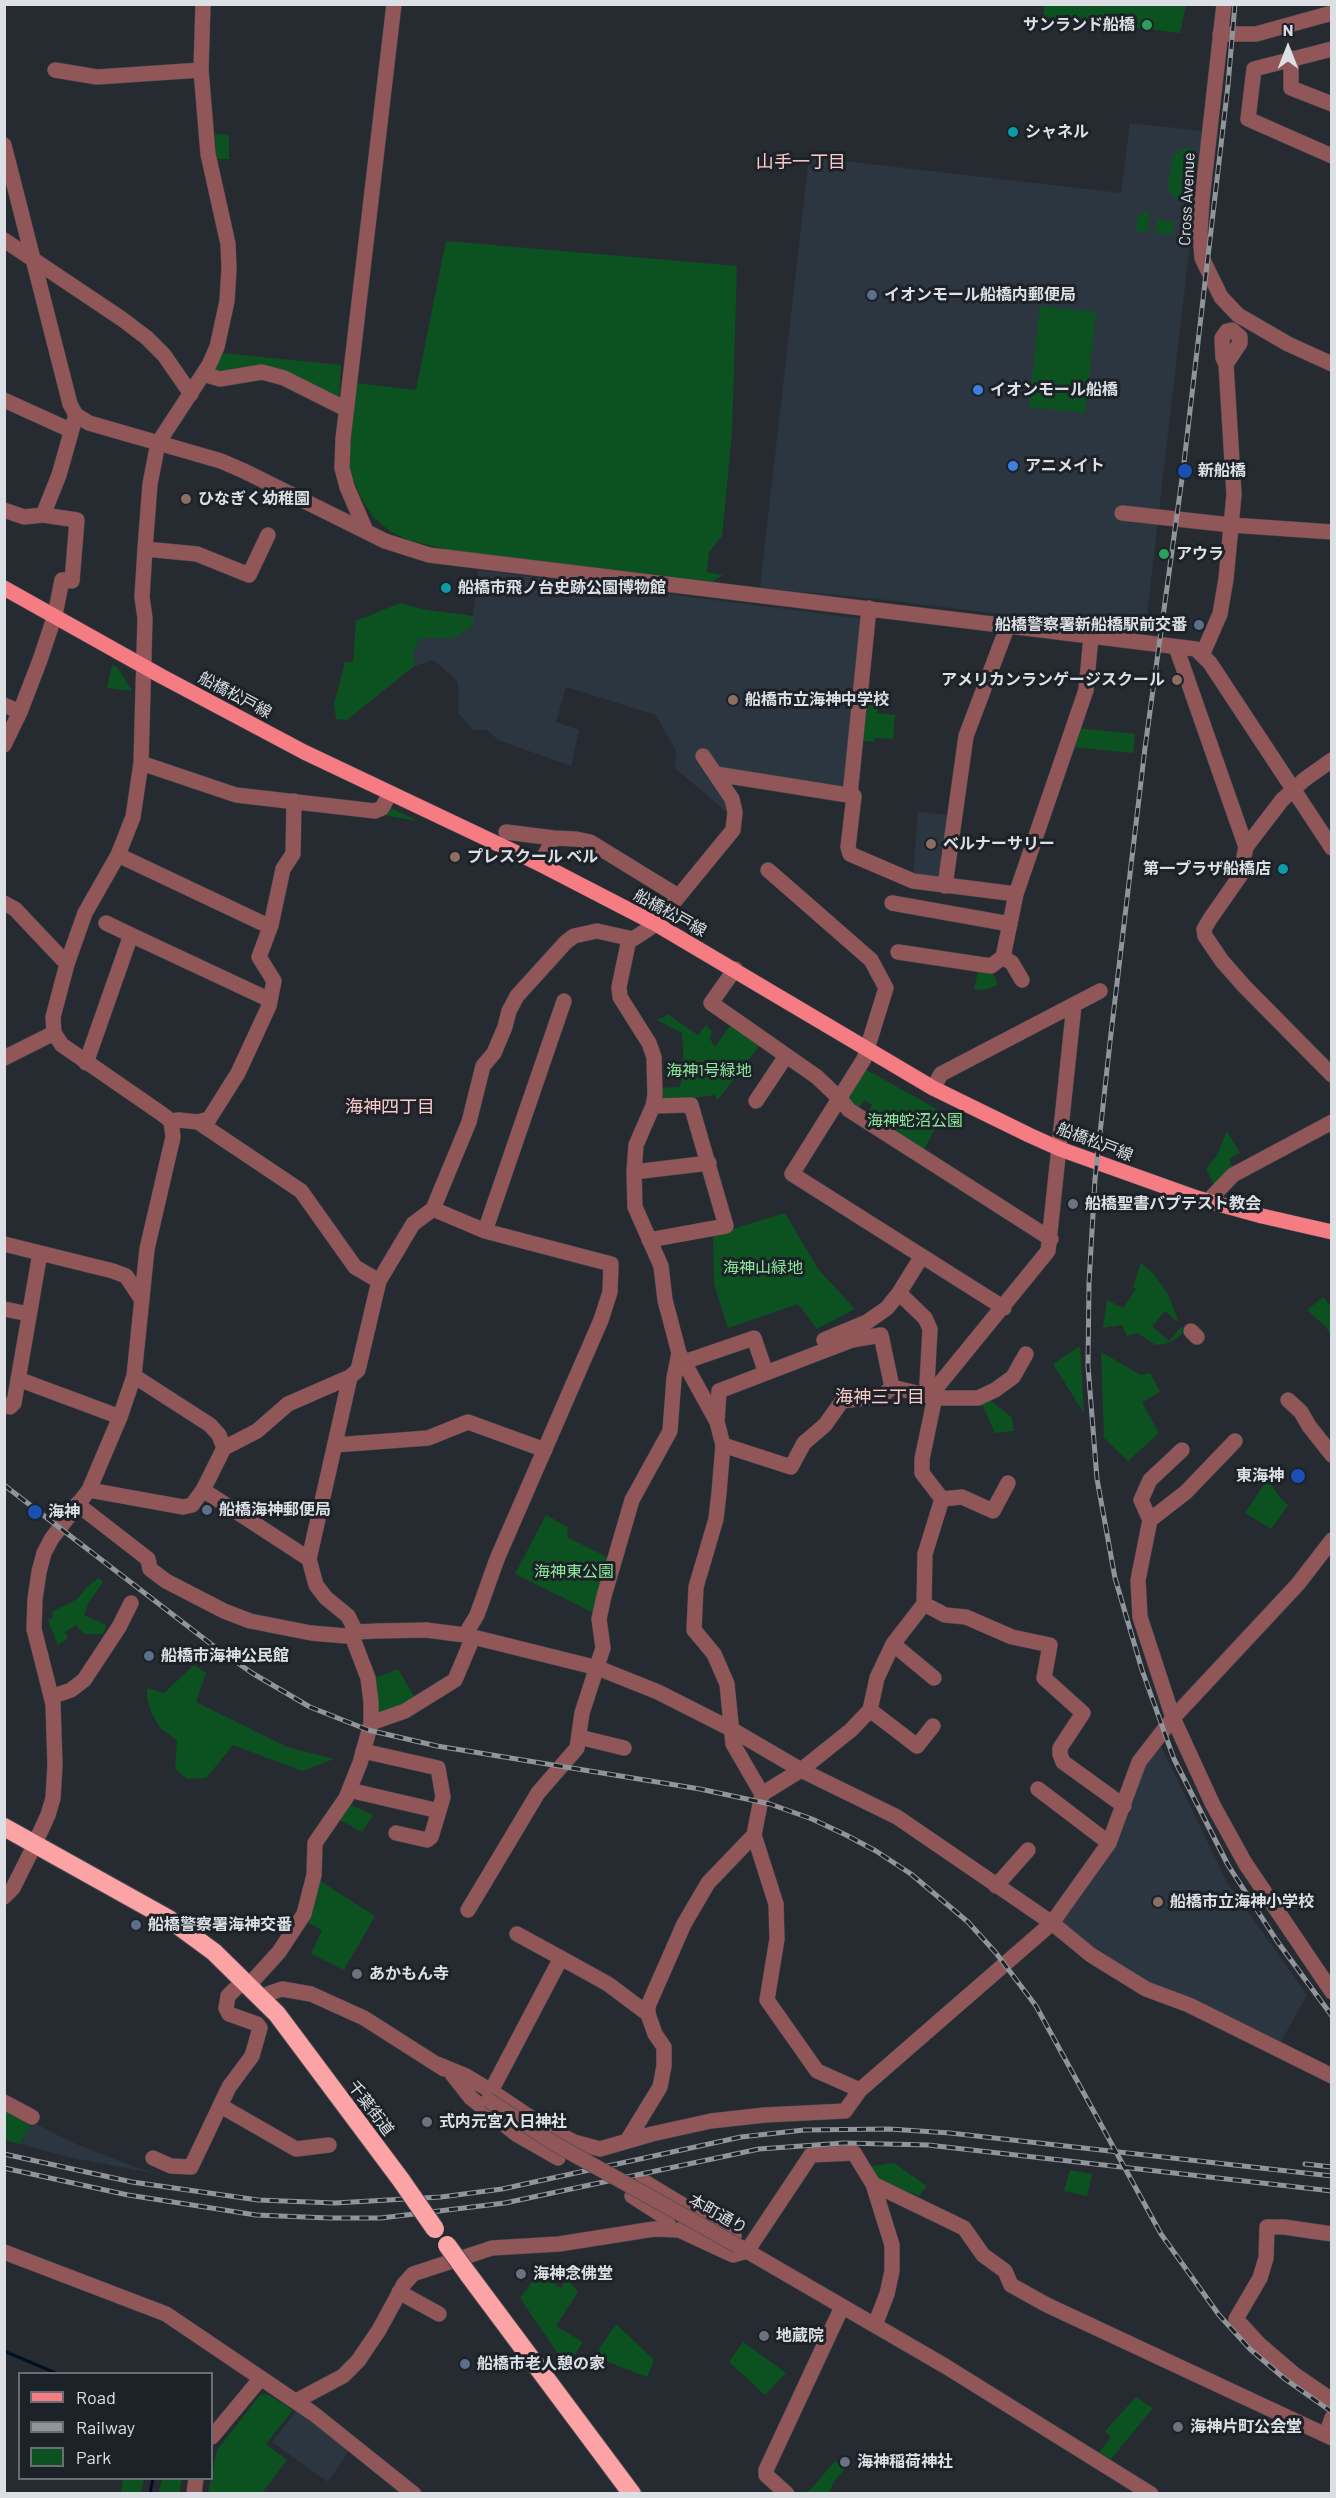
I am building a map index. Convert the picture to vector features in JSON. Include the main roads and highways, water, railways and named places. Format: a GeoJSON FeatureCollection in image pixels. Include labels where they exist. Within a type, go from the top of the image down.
{"type":"FeatureCollection","features":[{"type":"Feature","properties":{"kind":"highway","name":"千葉街道"},"geometry":{"type":"LineString","coordinates":[[4,1827],[169,1919],[214,1952],[263,1999],[277,2014],[632,2493]]}},
{"type":"Feature","properties":{"kind":"main road","name":"船橋松戸線"},"geometry":{"type":"LineString","coordinates":[[4,588],[304,752],[540,864],[656,924],[933,1088],[1060,1149],[1156,1185],[1208,1201],[1332,1232]]}},
{"type":"Feature","properties":{"kind":"waterway"},"geometry":{"type":"LineString","coordinates":[[4,2351],[53,2372]]}},
{"type":"Feature","properties":{"kind":"waterway"},"geometry":{"type":"LineString","coordinates":[[150,2494],[153,2480]]}},
{"type":"Feature","properties":{"kind":"railway"},"geometry":{"type":"LineString","coordinates":[[1235,4],[1228,85],[1183,471],[1145,748],[1095,1179],[1089,1283],[1088,1366],[1097,1479],[1115,1578],[1142,1670],[1174,1759],[1228,1865],[1277,1941],[1332,2016]]}},
{"type":"Feature","properties":{"kind":"railway"},"geometry":{"type":"LineString","coordinates":[[4,1485],[211,1644],[252,1673],[310,1707],[368,1730],[437,1746],[700,1789],[770,1804],[812,1819],[846,1835],[911,1874],[968,1922],[996,1953],[1036,2006],[1161,2234],[1219,2315],[1250,2349],[1285,2379],[1332,2412]]}},
{"type":"Feature","properties":{"kind":"railway"},"geometry":{"type":"LineString","coordinates":[[4,2154],[132,2182],[258,2200],[335,2203],[441,2197],[502,2189],[741,2137],[804,2130],[889,2129],[950,2133],[1332,2176]]}},
{"type":"Feature","properties":{"kind":"railway"},"geometry":{"type":"LineString","coordinates":[[4,2168],[128,2195],[256,2215],[329,2218],[381,2218],[505,2203],[759,2149],[844,2143],[928,2145],[1332,2191]]}},
{"type":"Feature","properties":{"kind":"railway"},"geometry":{"type":"LineString","coordinates":[[1305,2164],[1332,2167]]}},
{"type":"Feature","properties":{"kind":"place","name":"サンランド船橋"},"geometry":{"type":"Point","coordinates":[1147,25]}},
{"type":"Feature","properties":{"kind":"place","name":"シャネル"},"geometry":{"type":"Point","coordinates":[1013,132]}},
{"type":"Feature","properties":{"kind":"place","name":"イオンモール船橋内郵便局"},"geometry":{"type":"Point","coordinates":[872,295]}},
{"type":"Feature","properties":{"kind":"place","name":"イオンモール船橋"},"geometry":{"type":"Point","coordinates":[978,390]}},
{"type":"Feature","properties":{"kind":"place","name":"アニメイト"},"geometry":{"type":"Point","coordinates":[1013,466]}},
{"type":"Feature","properties":{"kind":"place","name":"新船橋"},"geometry":{"type":"Point","coordinates":[1185,471]}},
{"type":"Feature","properties":{"kind":"place","name":"ひなぎく幼稚園"},"geometry":{"type":"Point","coordinates":[186,499]}},
{"type":"Feature","properties":{"kind":"place","name":"アウラ"},"geometry":{"type":"Point","coordinates":[1164,554]}},
{"type":"Feature","properties":{"kind":"place","name":"船橋市飛ノ台史跡公園博物館"},"geometry":{"type":"Point","coordinates":[446,588]}},
{"type":"Feature","properties":{"kind":"place","name":"船橋警察署新船橋駅前交番"},"geometry":{"type":"Point","coordinates":[1199,625]}},
{"type":"Feature","properties":{"kind":"place","name":"アメリカンランゲージスクール"},"geometry":{"type":"Point","coordinates":[1177,680]}},
{"type":"Feature","properties":{"kind":"place","name":"船橋市立海神中学校"},"geometry":{"type":"Point","coordinates":[733,700]}},
{"type":"Feature","properties":{"kind":"place","name":"ベルナーサリー"},"geometry":{"type":"Point","coordinates":[931,844]}},
{"type":"Feature","properties":{"kind":"place","name":"プレスクール ベル"},"geometry":{"type":"Point","coordinates":[455,857]}},
{"type":"Feature","properties":{"kind":"place","name":"第一プラザ船橋店"},"geometry":{"type":"Point","coordinates":[1283,869]}},
{"type":"Feature","properties":{"kind":"place","name":"船橋聖書バプテスト教会"},"geometry":{"type":"Point","coordinates":[1073,1204]}},
{"type":"Feature","properties":{"kind":"place","name":"東海神"},"geometry":{"type":"Point","coordinates":[1298,1476]}},
{"type":"Feature","properties":{"kind":"place","name":"船橋海神郵便局"},"geometry":{"type":"Point","coordinates":[207,1510]}},
{"type":"Feature","properties":{"kind":"place","name":"海神"},"geometry":{"type":"Point","coordinates":[35,1512]}},
{"type":"Feature","properties":{"kind":"place","name":"船橋市海神公民館"},"geometry":{"type":"Point","coordinates":[149,1656]}},
{"type":"Feature","properties":{"kind":"place","name":"船橋市立海神小学校"},"geometry":{"type":"Point","coordinates":[1158,1902]}},
{"type":"Feature","properties":{"kind":"place","name":"船橋警察署海神交番"},"geometry":{"type":"Point","coordinates":[136,1925]}},
{"type":"Feature","properties":{"kind":"place","name":"あかもん寺"},"geometry":{"type":"Point","coordinates":[357,1974]}},
{"type":"Feature","properties":{"kind":"place","name":"式内元宮入日神社"},"geometry":{"type":"Point","coordinates":[427,2122]}},
{"type":"Feature","properties":{"kind":"place","name":"海神念佛堂"},"geometry":{"type":"Point","coordinates":[521,2274]}},
{"type":"Feature","properties":{"kind":"place","name":"地蔵院"},"geometry":{"type":"Point","coordinates":[764,2336]}},
{"type":"Feature","properties":{"kind":"place","name":"船橋市老人憩の家"},"geometry":{"type":"Point","coordinates":[465,2364]}},
{"type":"Feature","properties":{"kind":"place","name":"海神片町公会堂"},"geometry":{"type":"Point","coordinates":[1178,2427]}},
{"type":"Feature","properties":{"kind":"place","name":"海神稲荷神社"},"geometry":{"type":"Point","coordinates":[845,2462]}},
{"type":"Feature","properties":{"kind":"district","name":"山手一丁目"},"geometry":{"type":"Point","coordinates":[801,162]}},
{"type":"Feature","properties":{"kind":"district","name":"海神四丁目"},"geometry":{"type":"Point","coordinates":[390,1107]}},
{"type":"Feature","properties":{"kind":"district","name":"海神三丁目"},"geometry":{"type":"Point","coordinates":[880,1397]}},
{"type":"Feature","properties":{"kind":"park label","name":"海神1号緑地"},"geometry":{"type":"Point","coordinates":[709,1071]}},
{"type":"Feature","properties":{"kind":"park label","name":"海神蛇沼公園"},"geometry":{"type":"Point","coordinates":[915,1121]}},
{"type":"Feature","properties":{"kind":"park label","name":"海神山緑地"},"geometry":{"type":"Point","coordinates":[763,1268]}},
{"type":"Feature","properties":{"kind":"park label","name":"海神東公園"},"geometry":{"type":"Point","coordinates":[574,1572]}}]}
